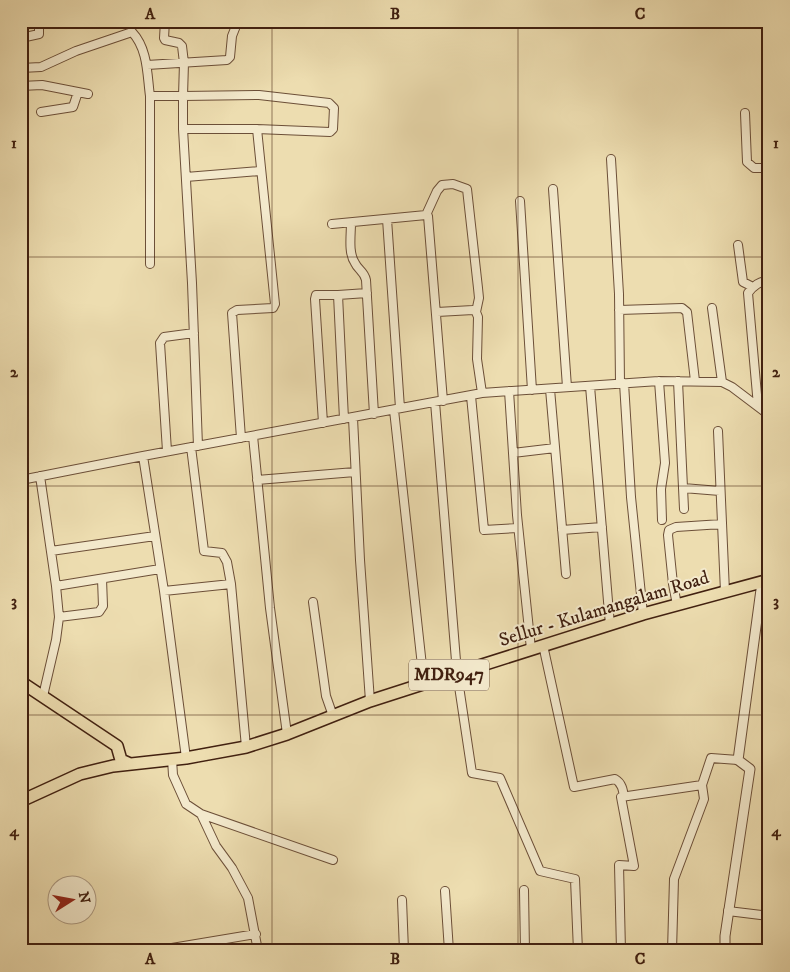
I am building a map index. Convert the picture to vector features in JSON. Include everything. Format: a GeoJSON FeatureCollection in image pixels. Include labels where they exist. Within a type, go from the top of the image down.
{"type":"FeatureCollection","features":[{"type":"Feature","properties":{"kind":"main road","name":"Sellur - Kulamangalam Road"},"geometry":{"type":"LineString","coordinates":[[21,801],[80,774],[130,764],[186,758],[246,748],[370,701],[543,645],[643,614],[766,581]]}},
{"type":"Feature","properties":{"kind":"main road"},"geometry":{"type":"LineString","coordinates":[[21,682],[117,746],[121,760],[130,764]]}},
{"type":"Feature","properties":{"kind":"street"},"geometry":{"type":"LineString","coordinates":[[21,38],[39,34],[39,21]]}},
{"type":"Feature","properties":{"kind":"street"},"geometry":{"type":"LineString","coordinates":[[165,21],[164,38],[165,40],[181,44],[184,63],[183,130],[194,333],[195,446],[204,551],[222,553],[227,562],[231,584],[246,748]]}},
{"type":"Feature","properties":{"kind":"street"},"geometry":{"type":"LineString","coordinates":[[147,65],[228,60],[232,36],[238,21]]}},
{"type":"Feature","properties":{"kind":"street"},"geometry":{"type":"LineString","coordinates":[[21,68],[41,67],[76,51],[132,32],[140,40],[147,65],[150,96],[150,264]]}},
{"type":"Feature","properties":{"kind":"street"},"geometry":{"type":"LineString","coordinates":[[21,86],[42,85],[88,94]]}},
{"type":"Feature","properties":{"kind":"street"},"geometry":{"type":"LineString","coordinates":[[41,112],[73,107],[78,92]]}},
{"type":"Feature","properties":{"kind":"street"},"geometry":{"type":"LineString","coordinates":[[150,96],[259,95],[329,103],[334,108],[333,129],[330,132],[257,129],[183,130]]}},
{"type":"Feature","properties":{"kind":"street"},"geometry":{"type":"LineString","coordinates":[[745,113],[747,162],[754,168],[769,168]]}},
{"type":"Feature","properties":{"kind":"street"},"geometry":{"type":"LineString","coordinates":[[241,438],[232,314],[237,310],[273,308],[275,304],[257,129]]}},
{"type":"Feature","properties":{"kind":"street"},"geometry":{"type":"LineString","coordinates":[[612,159],[622,383],[643,614]]}},
{"type":"Feature","properties":{"kind":"street"},"geometry":{"type":"LineString","coordinates":[[186,177],[260,171]]}},
{"type":"Feature","properties":{"kind":"street"},"geometry":{"type":"LineString","coordinates":[[426,215],[437,191],[442,185],[453,184],[467,189],[478,288],[476,312],[478,317],[477,359],[482,394]]}},
{"type":"Feature","properties":{"kind":"street"},"geometry":{"type":"LineString","coordinates":[[554,189],[567,387]]}},
{"type":"Feature","properties":{"kind":"street"},"geometry":{"type":"LineString","coordinates":[[520,201],[532,390]]}},
{"type":"Feature","properties":{"kind":"street"},"geometry":{"type":"LineString","coordinates":[[332,224],[426,215]]}},
{"type":"Feature","properties":{"kind":"street"},"geometry":{"type":"LineString","coordinates":[[426,215],[430,220],[439,401],[457,673],[472,773],[500,778],[540,871],[574,879],[578,951]]}},
{"type":"Feature","properties":{"kind":"street"},"geometry":{"type":"LineString","coordinates":[[387,219],[397,409],[424,684]]}},
{"type":"Feature","properties":{"kind":"street"},"geometry":{"type":"LineString","coordinates":[[350,223],[352,259],[356,266],[365,274],[374,414]]}},
{"type":"Feature","properties":{"kind":"street"},"geometry":{"type":"LineString","coordinates":[[738,245],[743,282],[753,287]]}},
{"type":"Feature","properties":{"kind":"street"},"geometry":{"type":"LineString","coordinates":[[758,406],[748,293],[760,282],[769,280]]}},
{"type":"Feature","properties":{"kind":"street"},"geometry":{"type":"LineString","coordinates":[[323,423],[316,295],[367,293]]}},
{"type":"Feature","properties":{"kind":"street"},"geometry":{"type":"LineString","coordinates":[[338,295],[344,420]]}},
{"type":"Feature","properties":{"kind":"street"},"geometry":{"type":"LineString","coordinates":[[712,308],[722,382]]}},
{"type":"Feature","properties":{"kind":"street"},"geometry":{"type":"LineString","coordinates":[[619,310],[685,309],[687,312],[695,381]]}},
{"type":"Feature","properties":{"kind":"street"},"geometry":{"type":"LineString","coordinates":[[436,312],[473,310],[476,312]]}},
{"type":"Feature","properties":{"kind":"street"},"geometry":{"type":"LineString","coordinates":[[168,451],[160,343],[164,337],[194,333]]}},
{"type":"Feature","properties":{"kind":"street"},"geometry":{"type":"LineString","coordinates":[[21,480],[439,401],[482,394],[550,388],[659,380],[722,382],[732,387],[769,415]]}},
{"type":"Feature","properties":{"kind":"street"},"geometry":{"type":"LineString","coordinates":[[659,380],[665,463],[661,489],[662,520]]}},
{"type":"Feature","properties":{"kind":"street"},"geometry":{"type":"LineString","coordinates":[[678,381],[684,509]]}},
{"type":"Feature","properties":{"kind":"street"},"geometry":{"type":"LineString","coordinates":[[590,386],[610,625]]}},
{"type":"Feature","properties":{"kind":"street"},"geometry":{"type":"LineString","coordinates":[[550,388],[566,574]]}},
{"type":"Feature","properties":{"kind":"street"},"geometry":{"type":"LineString","coordinates":[[509,392],[518,528],[531,649]]}},
{"type":"Feature","properties":{"kind":"street"},"geometry":{"type":"LineString","coordinates":[[471,396],[484,530],[518,528]]}},
{"type":"Feature","properties":{"kind":"street"},"geometry":{"type":"LineString","coordinates":[[353,418],[370,701]]}},
{"type":"Feature","properties":{"kind":"street"},"geometry":{"type":"LineString","coordinates":[[718,431],[725,592]]}},
{"type":"Feature","properties":{"kind":"street"},"geometry":{"type":"LineString","coordinates":[[253,436],[270,608],[287,734]]}},
{"type":"Feature","properties":{"kind":"street"},"geometry":{"type":"LineString","coordinates":[[513,453],[555,448]]}},
{"type":"Feature","properties":{"kind":"street"},"geometry":{"type":"LineString","coordinates":[[143,456],[164,591],[186,758]]}},
{"type":"Feature","properties":{"kind":"street"},"geometry":{"type":"LineString","coordinates":[[257,480],[355,472]]}},
{"type":"Feature","properties":{"kind":"street"},"geometry":{"type":"LineString","coordinates":[[40,476],[56,586],[58,616],[56,640],[43,696]]}},
{"type":"Feature","properties":{"kind":"street"},"geometry":{"type":"LineString","coordinates":[[683,488],[720,491]]}},
{"type":"Feature","properties":{"kind":"street"},"geometry":{"type":"LineString","coordinates":[[677,606],[673,584],[669,530],[676,526],[722,524]]}},
{"type":"Feature","properties":{"kind":"street"},"geometry":{"type":"LineString","coordinates":[[562,530],[602,527]]}},
{"type":"Feature","properties":{"kind":"street"},"geometry":{"type":"LineString","coordinates":[[51,551],[155,536]]}},
{"type":"Feature","properties":{"kind":"street"},"geometry":{"type":"LineString","coordinates":[[56,586],[160,569]]}},
{"type":"Feature","properties":{"kind":"street"},"geometry":{"type":"LineString","coordinates":[[58,616],[99,612],[103,606],[102,579]]}},
{"type":"Feature","properties":{"kind":"street"},"geometry":{"type":"LineString","coordinates":[[738,760],[764,605],[766,581]]}},
{"type":"Feature","properties":{"kind":"street"},"geometry":{"type":"LineString","coordinates":[[164,591],[231,584]]}},
{"type":"Feature","properties":{"kind":"street"},"geometry":{"type":"LineString","coordinates":[[313,602],[326,696],[333,716]]}},
{"type":"Feature","properties":{"kind":"street"},"geometry":{"type":"LineString","coordinates":[[543,645],[574,787],[615,779],[619,781],[623,788],[624,797],[622,797],[634,866],[619,865],[621,951]]}},
{"type":"Feature","properties":{"kind":"street"},"geometry":{"type":"LineString","coordinates":[[672,951],[674,879],[704,799],[702,785],[711,758],[738,760],[750,769],[728,911],[725,951]]}},
{"type":"Feature","properties":{"kind":"street"},"geometry":{"type":"LineString","coordinates":[[172,759],[173,776],[186,804],[201,814],[333,860]]}},
{"type":"Feature","properties":{"kind":"street"},"geometry":{"type":"LineString","coordinates":[[624,797],[702,785]]}},
{"type":"Feature","properties":{"kind":"street"},"geometry":{"type":"LineString","coordinates":[[201,814],[216,846],[232,868],[248,898],[258,951]]}},
{"type":"Feature","properties":{"kind":"street"},"geometry":{"type":"LineString","coordinates":[[524,890],[525,951]]}},
{"type":"Feature","properties":{"kind":"street"},"geometry":{"type":"LineString","coordinates":[[444,891],[449,951]]}},
{"type":"Feature","properties":{"kind":"street"},"geometry":{"type":"LineString","coordinates":[[402,900],[404,951]]}},
{"type":"Feature","properties":{"kind":"street"},"geometry":{"type":"LineString","coordinates":[[728,911],[769,916]]}},
{"type":"Feature","properties":{"kind":"street"},"geometry":{"type":"LineString","coordinates":[[160,950],[256,934]]}}]}
